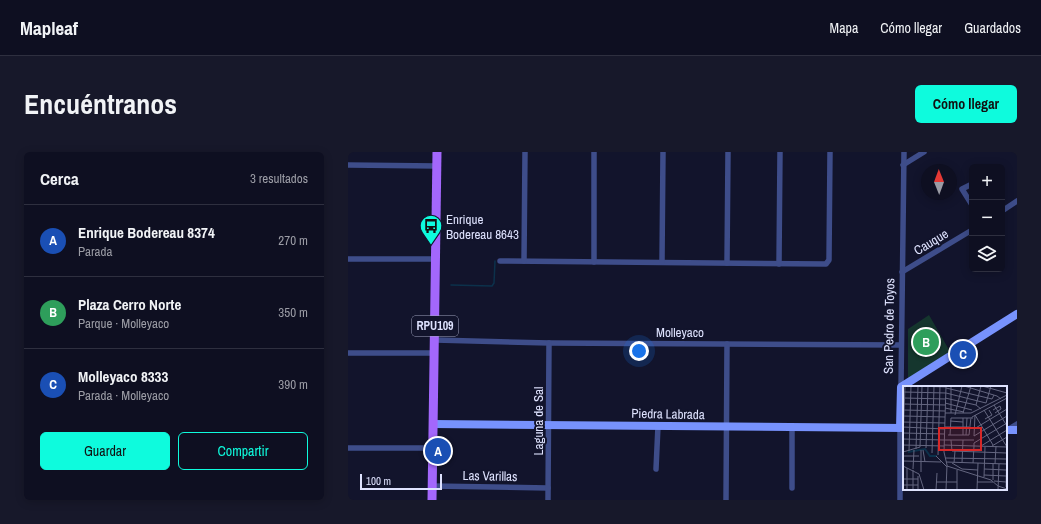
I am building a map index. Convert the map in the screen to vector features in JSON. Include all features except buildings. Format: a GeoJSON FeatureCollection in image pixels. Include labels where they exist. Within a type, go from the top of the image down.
{"type":"FeatureCollection","features":[{"type":"Feature","properties":{"kind":"main road","name":"RPU109"},"geometry":{"type":"LineString","coordinates":[[432,500],[437,152]]}},
{"type":"Feature","properties":{"kind":"main road"},"geometry":{"type":"LineString","coordinates":[[901,387],[1017,314]]}},
{"type":"Feature","properties":{"kind":"main road","name":"San Pedro de Toyos"},"geometry":{"type":"LineString","coordinates":[[901,387],[902,428]]}},
{"type":"Feature","properties":{"kind":"main road","name":"Piedra Labrada"},"geometry":{"type":"LineString","coordinates":[[433,424],[902,428]]}},
{"type":"Feature","properties":{"kind":"main road"},"geometry":{"type":"LineString","coordinates":[[1007,430],[1017,430]]}},
{"type":"Feature","properties":{"kind":"street"},"geometry":{"type":"LineString","coordinates":[[524,261],[525,152]]}},
{"type":"Feature","properties":{"kind":"street"},"geometry":{"type":"LineString","coordinates":[[594,152],[594,262]]}},
{"type":"Feature","properties":{"kind":"street"},"geometry":{"type":"LineString","coordinates":[[662,262],[663,152]]}},
{"type":"Feature","properties":{"kind":"street"},"geometry":{"type":"LineString","coordinates":[[727,263],[728,152]]}},
{"type":"Feature","properties":{"kind":"street"},"geometry":{"type":"LineString","coordinates":[[779,264],[780,152]]}},
{"type":"Feature","properties":{"kind":"street"},"geometry":{"type":"LineString","coordinates":[[500,261],[779,264],[829,263],[830,152]]}},
{"type":"Feature","properties":{"kind":"street","name":"San Pedro de Toyos"},"geometry":{"type":"LineString","coordinates":[[901,387],[904,152]]}},
{"type":"Feature","properties":{"kind":"street"},"geometry":{"type":"LineString","coordinates":[[903,165],[924,152]]}},
{"type":"Feature","properties":{"kind":"street"},"geometry":{"type":"LineString","coordinates":[[348,165],[437,166]]}},
{"type":"Feature","properties":{"kind":"street"},"geometry":{"type":"LineString","coordinates":[[969,186],[962,190],[969,200]]}},
{"type":"Feature","properties":{"kind":"street"},"geometry":{"type":"LineString","coordinates":[[1005,209],[1017,201]]}},
{"type":"Feature","properties":{"kind":"street","name":"Cauque"},"geometry":{"type":"LineString","coordinates":[[902,272],[969,232]]}},
{"type":"Feature","properties":{"kind":"street"},"geometry":{"type":"LineString","coordinates":[[348,259],[436,259]]}},
{"type":"Feature","properties":{"kind":"street","name":"Molleyaco"},"geometry":{"type":"LineString","coordinates":[[435,340],[549,343],[901,345]]}},
{"type":"Feature","properties":{"kind":"street","name":"Laguna de Sal"},"geometry":{"type":"LineString","coordinates":[[548,500],[549,343]]}},
{"type":"Feature","properties":{"kind":"street"},"geometry":{"type":"LineString","coordinates":[[726,500],[728,344]]}},
{"type":"Feature","properties":{"kind":"street"},"geometry":{"type":"LineString","coordinates":[[348,353],[435,353]]}},
{"type":"Feature","properties":{"kind":"street"},"geometry":{"type":"LineString","coordinates":[[1007,430],[1017,424]]}},
{"type":"Feature","properties":{"kind":"street"},"geometry":{"type":"LineString","coordinates":[[656,469],[658,426]]}},
{"type":"Feature","properties":{"kind":"street"},"geometry":{"type":"LineString","coordinates":[[792,427],[792,488]]}},
{"type":"Feature","properties":{"kind":"street","name":"San Pedro de Toyos"},"geometry":{"type":"LineString","coordinates":[[900,500],[902,428]]}},
{"type":"Feature","properties":{"kind":"street"},"geometry":{"type":"LineString","coordinates":[[348,448],[432,448]]}},
{"type":"Feature","properties":{"kind":"street","name":"Las Varillas"},"geometry":{"type":"LineString","coordinates":[[432,486],[548,488]]}},
{"type":"Feature","properties":{"kind":"green space"},"geometry":{"type":"Polygon","coordinates":[[[929,315],[952,355],[908,378],[908,329],[929,315]]]}},
{"type":"Feature","properties":{"kind":"waterway"},"geometry":{"type":"LineString","coordinates":[[451,285],[492,286],[494,283],[495,261]]}},
{"type":"Feature","properties":{"kind":"place","name":"Enrique Bodereau 8643"},"geometry":{"type":"Point","coordinates":[431,246]}},
{"type":"Feature","properties":{"kind":"place","name":"Plaza Cerro Norte"},"geometry":{"type":"Point","coordinates":[926,342]}},
{"type":"Feature","properties":{"kind":"place","name":"Molleyaco 8333"},"geometry":{"type":"Point","coordinates":[963,354]}},
{"type":"Feature","properties":{"kind":"place","name":"Enrique Bodereau 8374"},"geometry":{"type":"Point","coordinates":[438,451]}}]}
